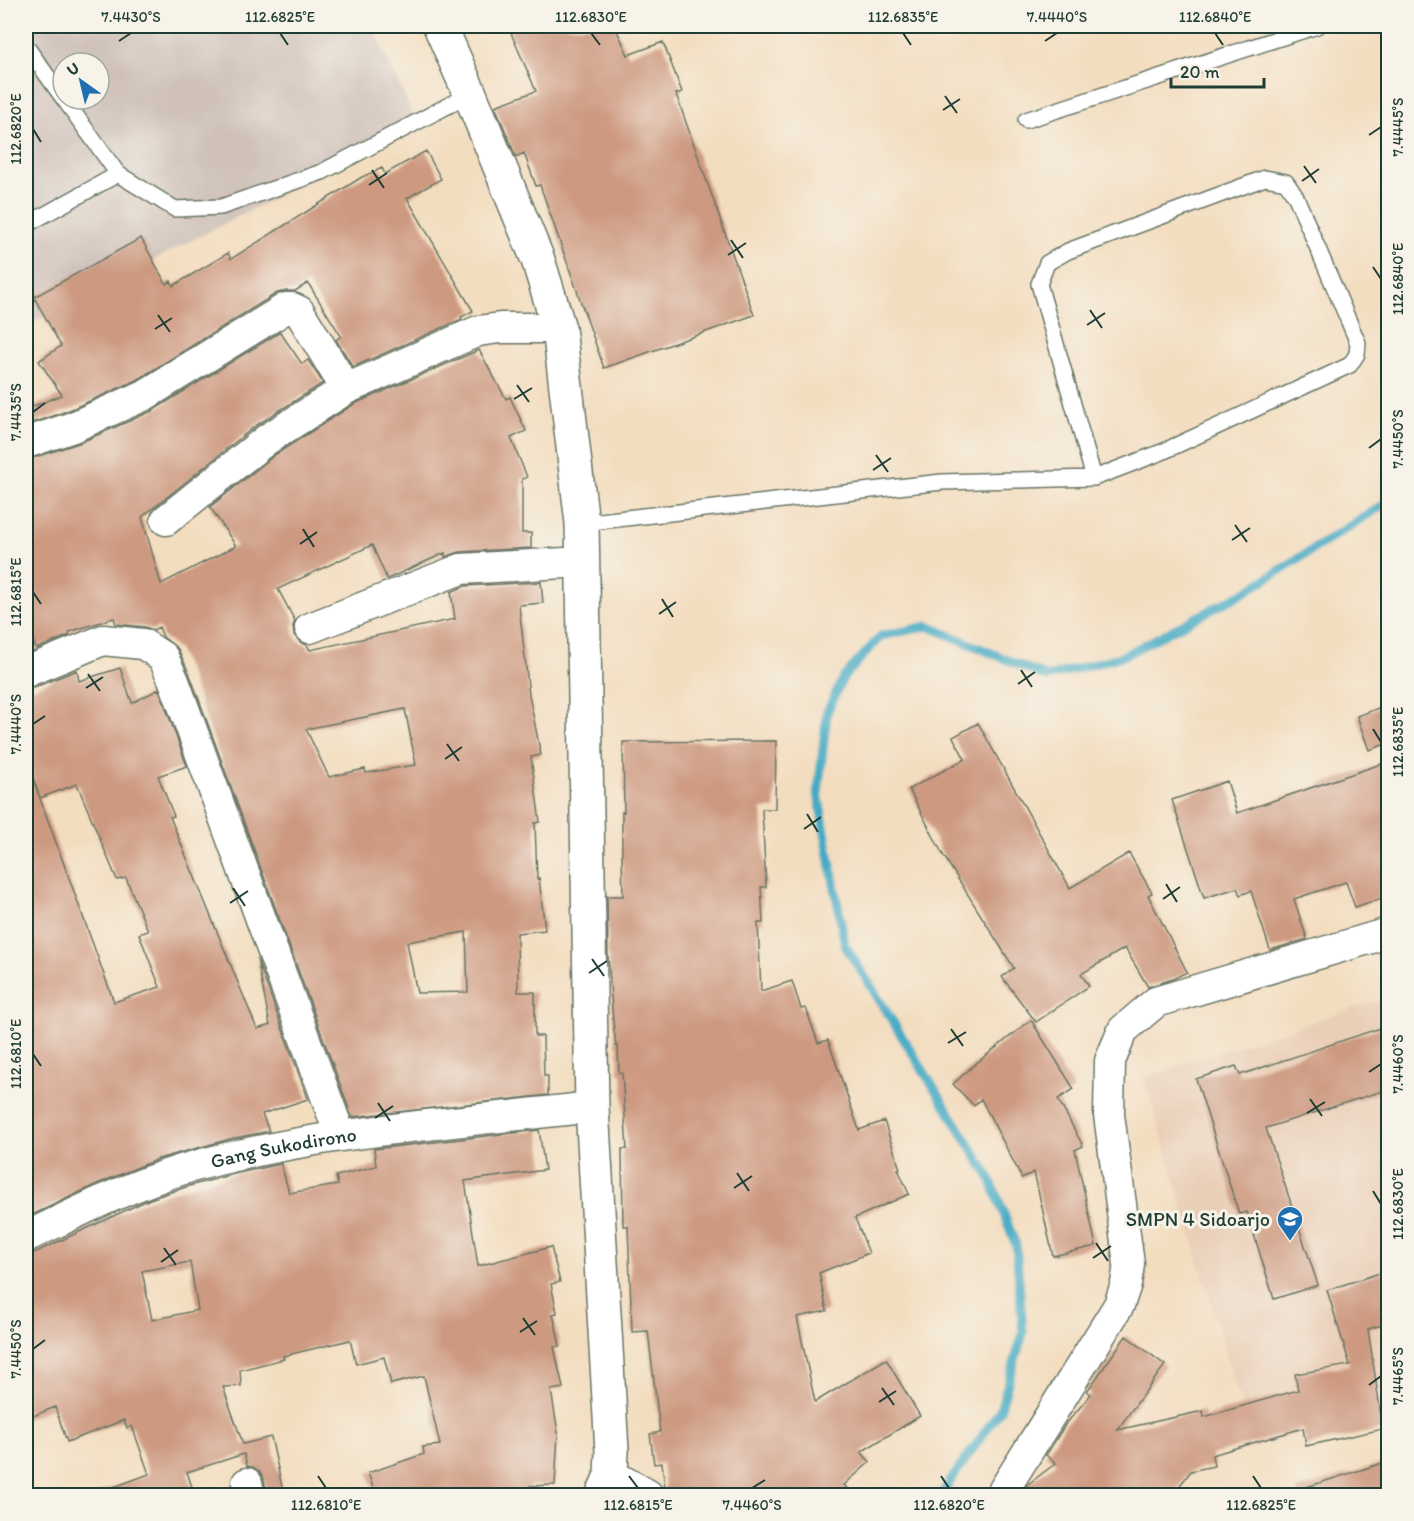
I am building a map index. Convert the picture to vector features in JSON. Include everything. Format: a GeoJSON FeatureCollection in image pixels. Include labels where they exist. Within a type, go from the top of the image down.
{"type":"FeatureCollection","features":[{"type":"Feature","properties":{"kind":"main road"},"geometry":{"type":"LineString","coordinates":[[440,26],[538,260],[559,328],[582,523],[592,1107],[612,1439],[606,1486],[647,1496]]}},
{"type":"Feature","properties":{"kind":"street"},"geometry":{"type":"LineString","coordinates":[[26,443],[73,427],[146,395],[286,309],[292,308],[299,311],[345,389]]}},
{"type":"Feature","properties":{"kind":"street"},"geometry":{"type":"LineString","coordinates":[[166,520],[266,440],[345,389],[478,332],[500,328],[559,328]]}},
{"type":"Feature","properties":{"kind":"street"},"geometry":{"type":"LineString","coordinates":[[310,628],[461,569],[582,562]]}},
{"type":"Feature","properties":{"kind":"street"},"geometry":{"type":"LineString","coordinates":[[26,672],[103,640],[143,644],[163,657],[174,681],[340,1135]]}},
{"type":"Feature","properties":{"kind":"street"},"geometry":{"type":"LineString","coordinates":[[1000,1496],[1119,1305],[1125,1284],[1129,1264],[1109,1115],[1110,1061],[1123,1030],[1156,1002],[1389,933]]}},
{"type":"Feature","properties":{"kind":"street","name":"Gang Sukodirono"},"geometry":{"type":"LineString","coordinates":[[26,1237],[125,1190],[183,1170],[265,1149],[340,1135],[592,1107]]}},
{"type":"Feature","properties":{"kind":"lane"},"geometry":{"type":"LineString","coordinates":[[1026,120],[1317,26]]}},
{"type":"Feature","properties":{"kind":"lane"},"geometry":{"type":"LineString","coordinates":[[26,46],[51,81]]}},
{"type":"Feature","properties":{"kind":"lane"},"geometry":{"type":"LineString","coordinates":[[72,111],[118,174],[175,208],[221,207],[322,172],[470,94]]}},
{"type":"Feature","properties":{"kind":"lane"},"geometry":{"type":"LineString","coordinates":[[26,225],[118,174]]}},
{"type":"Feature","properties":{"kind":"lane"},"geometry":{"type":"LineString","coordinates":[[582,523],[942,482],[1094,478],[1162,452],[1350,365],[1357,354],[1358,343],[1296,197],[1286,182],[1265,178],[1068,251],[1047,263],[1039,284],[1094,478]]}},
{"type":"Feature","properties":{"kind":"shaded area"},"geometry":{"type":"Polygon","coordinates":[[[26,26],[373,26],[417,124],[26,326],[26,26]]]}},
{"type":"Feature","properties":{"kind":"shaded area","name":"SMPN 4 Sidoarjo"},"geometry":{"type":"Polygon","coordinates":[[[1388,997],[1388,1406],[1254,1448],[1144,1077],[1388,997]]]}},
{"type":"Feature","properties":{"kind":"building"},"geometry":{"type":"Polygon","coordinates":[[[508,26],[615,26],[628,55],[663,42],[682,92],[676,94],[754,315],[604,368],[540,185],[536,186],[524,153],[516,157],[495,106],[536,91],[508,26]]]}},
{"type":"Feature","properties":{"kind":"building"},"geometry":{"type":"Polygon","coordinates":[[[426,151],[441,179],[407,198],[473,311],[461,317],[462,319],[353,367],[336,340],[341,336],[308,283],[295,291],[277,293],[137,380],[67,411],[26,425],[26,409],[62,395],[39,361],[61,346],[34,297],[141,238],[166,284],[171,281],[173,286],[228,253],[231,259],[362,177],[382,168],[385,174],[426,151]]]}},
{"type":"Feature","properties":{"kind":"building"},"geometry":{"type":"Polygon","coordinates":[[[280,332],[302,364],[308,360],[323,383],[255,426],[142,517],[161,584],[236,546],[210,507],[276,454],[354,404],[479,350],[506,399],[510,397],[526,431],[511,438],[527,477],[522,479],[522,533],[531,533],[531,548],[460,552],[445,557],[445,553],[387,579],[372,545],[278,589],[295,621],[294,635],[310,650],[455,619],[451,592],[465,586],[541,582],[543,603],[519,605],[529,695],[541,755],[531,757],[540,822],[535,823],[537,879],[539,878],[545,930],[517,933],[518,992],[535,992],[535,1036],[543,1036],[544,1076],[548,1076],[548,1095],[352,1117],[190,675],[178,649],[163,637],[159,627],[153,630],[116,624],[114,618],[69,632],[70,635],[36,649],[26,621],[26,460],[79,443],[152,411],[280,332]],[[405,709],[306,729],[329,777],[365,769],[366,773],[416,765],[405,709]],[[466,932],[407,942],[417,993],[468,992],[466,932]]]}},
{"type":"Feature","properties":{"kind":"building"},"geometry":{"type":"Polygon","coordinates":[[[120,668],[132,703],[159,689],[187,766],[158,776],[174,816],[170,817],[257,1029],[270,1025],[257,959],[308,1099],[262,1114],[269,1131],[158,1159],[97,1184],[26,1218],[26,769],[29,768],[114,1002],[160,987],[139,934],[148,931],[126,878],[117,880],[77,784],[40,798],[26,756],[26,689],[77,670],[79,681],[120,668]]]}},
{"type":"Feature","properties":{"kind":"building"},"geometry":{"type":"Polygon","coordinates":[[[1389,704],[1389,743],[1369,750],[1357,716],[1389,704]]]}},
{"type":"Feature","properties":{"kind":"building"},"geometry":{"type":"Polygon","coordinates":[[[978,723],[1070,888],[1129,853],[1152,893],[1148,895],[1187,972],[1148,987],[1125,948],[1081,974],[1089,986],[1036,1022],[1002,977],[1014,968],[943,855],[909,789],[965,759],[953,737],[978,723]]]}},
{"type":"Feature","properties":{"kind":"building"},"geometry":{"type":"Polygon","coordinates":[[[776,741],[775,809],[762,809],[766,887],[761,887],[763,923],[758,923],[761,991],[792,981],[801,1009],[806,1008],[818,1043],[828,1040],[859,1130],[884,1121],[900,1169],[898,1169],[909,1194],[855,1218],[869,1253],[819,1273],[827,1311],[797,1317],[815,1402],[886,1359],[920,1416],[861,1452],[870,1462],[844,1485],[854,1496],[666,1496],[662,1463],[654,1464],[650,1434],[660,1432],[648,1331],[632,1332],[628,1226],[623,1226],[622,1149],[627,1149],[622,1073],[619,1073],[618,1046],[616,1046],[613,1021],[608,956],[607,896],[623,896],[623,742],[776,741]]]}},
{"type":"Feature","properties":{"kind":"building"},"geometry":{"type":"Polygon","coordinates":[[[1381,764],[1389,786],[1389,896],[1355,907],[1346,882],[1294,899],[1307,939],[1270,950],[1251,891],[1240,895],[1237,888],[1204,898],[1172,800],[1227,781],[1237,813],[1381,764]]]}},
{"type":"Feature","properties":{"kind":"building"},"geometry":{"type":"Polygon","coordinates":[[[1031,1020],[1074,1089],[1058,1099],[1083,1146],[1075,1150],[1096,1246],[1053,1256],[1034,1172],[1022,1178],[981,1099],[974,1106],[953,1084],[1031,1020]]]}},
{"type":"Feature","properties":{"kind":"building"},"geometry":{"type":"Polygon","coordinates":[[[1389,1025],[1389,1089],[1266,1128],[1318,1285],[1274,1299],[1247,1212],[1239,1214],[1196,1079],[1236,1066],[1240,1075],[1389,1025]]]}},
{"type":"Feature","properties":{"kind":"building"},"geometry":{"type":"Polygon","coordinates":[[[539,1130],[545,1170],[465,1181],[478,1266],[551,1247],[560,1282],[551,1284],[557,1313],[553,1314],[560,1346],[554,1347],[563,1388],[551,1390],[558,1433],[555,1485],[530,1486],[532,1496],[376,1496],[368,1473],[424,1454],[423,1447],[440,1445],[424,1376],[391,1384],[384,1357],[356,1364],[350,1340],[283,1356],[284,1359],[240,1370],[241,1386],[223,1387],[243,1444],[271,1437],[284,1496],[267,1496],[264,1479],[260,1472],[247,1466],[244,1454],[187,1472],[195,1496],[99,1496],[98,1493],[149,1474],[132,1426],[127,1428],[124,1420],[67,1442],[55,1407],[26,1419],[26,1254],[34,1253],[150,1199],[238,1173],[281,1164],[289,1193],[338,1185],[336,1176],[376,1166],[374,1149],[539,1130]],[[190,1262],[142,1271],[152,1320],[198,1310],[190,1262]]]}},
{"type":"Feature","properties":{"kind":"building"},"geometry":{"type":"Polygon","coordinates":[[[1389,1270],[1389,1323],[1368,1329],[1383,1429],[1306,1446],[1303,1428],[1212,1455],[1214,1466],[1191,1471],[1172,1496],[1021,1496],[1027,1485],[1056,1463],[1046,1455],[1065,1425],[1091,1394],[1087,1391],[1126,1336],[1165,1365],[1117,1430],[1203,1411],[1204,1417],[1298,1390],[1295,1374],[1350,1365],[1327,1290],[1389,1270]]]}},
{"type":"Feature","properties":{"kind":"building"},"geometry":{"type":"Polygon","coordinates":[[[1389,1461],[1389,1496],[1298,1496],[1297,1490],[1389,1461]]]}},
{"type":"Feature","properties":{"kind":"waterway"},"geometry":{"type":"LineString","coordinates":[[940,1496],[1000,1410],[1023,1333],[1016,1245],[989,1176],[845,945],[818,793],[827,712],[843,678],[881,636],[928,626],[1047,677],[1123,656],[1247,591],[1388,502]]}},
{"type":"Feature","properties":{"kind":"place","name":"SMPN 4 Sidoarjo"},"geometry":{"type":"Point","coordinates":[1290,1242]}}]}
